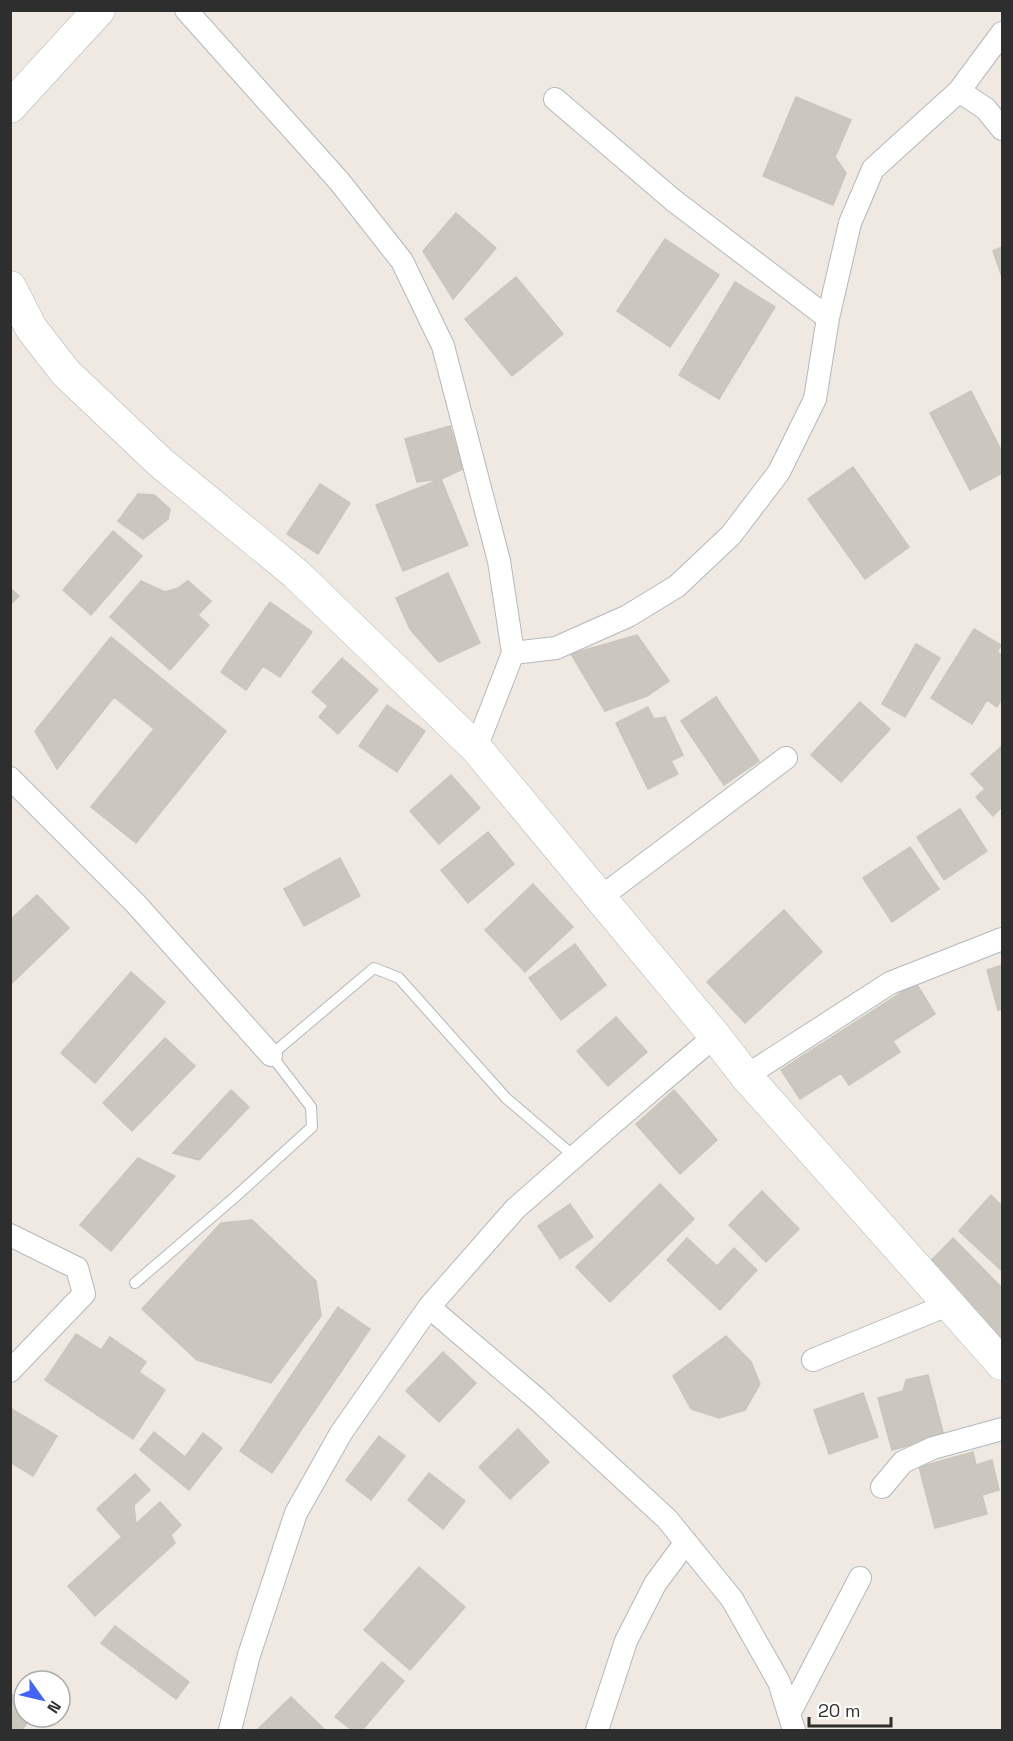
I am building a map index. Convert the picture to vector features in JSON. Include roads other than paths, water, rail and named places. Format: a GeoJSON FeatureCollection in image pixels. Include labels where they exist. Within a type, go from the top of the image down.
{"type":"FeatureCollection","features":[{"type":"Feature","properties":{"kind":"street"},"geometry":{"type":"LineString","coordinates":[[10,107],[99,10]]}},
{"type":"Feature","properties":{"kind":"street"},"geometry":{"type":"LineString","coordinates":[[186,10],[339,181],[402,261],[443,345],[499,561],[513,653],[476,748]]}},
{"type":"Feature","properties":{"kind":"street"},"geometry":{"type":"LineString","coordinates":[[513,653],[556,648],[628,616],[677,586],[731,535],[779,472],[815,399],[828,318],[850,223],[873,169],[959,91],[1002,33]]}},
{"type":"Feature","properties":{"kind":"street"},"geometry":{"type":"LineString","coordinates":[[959,91],[986,110],[1002,129]]}},
{"type":"Feature","properties":{"kind":"street"},"geometry":{"type":"LineString","coordinates":[[555,99],[672,200],[828,318]]}},
{"type":"Feature","properties":{"kind":"street"},"geometry":{"type":"LineString","coordinates":[[10,287],[31,328],[66,373],[160,462],[295,573],[476,748],[716,1036],[746,1076],[1002,1364]]}},
{"type":"Feature","properties":{"kind":"street"},"geometry":{"type":"LineString","coordinates":[[600,897],[786,758]]}},
{"type":"Feature","properties":{"kind":"street"},"geometry":{"type":"LineString","coordinates":[[13,785],[136,904],[271,1055]]}},
{"type":"Feature","properties":{"kind":"street"},"geometry":{"type":"LineString","coordinates":[[746,1076],[890,983],[1002,939]]}},
{"type":"Feature","properties":{"kind":"street"},"geometry":{"type":"LineString","coordinates":[[231,1731],[249,1655],[296,1513],[341,1433],[429,1306],[515,1209],[716,1036]]}},
{"type":"Feature","properties":{"kind":"street"},"geometry":{"type":"LineString","coordinates":[[10,1234],[77,1268],[84,1294],[10,1371]]}},
{"type":"Feature","properties":{"kind":"street"},"geometry":{"type":"LineString","coordinates":[[813,1360],[950,1304]]}},
{"type":"Feature","properties":{"kind":"street"},"geometry":{"type":"LineString","coordinates":[[429,1306],[545,1407],[667,1519],[732,1599],[779,1682],[791,1722]]}},
{"type":"Feature","properties":{"kind":"street"},"geometry":{"type":"LineString","coordinates":[[882,1487],[903,1462],[933,1448],[1002,1429]]}},
{"type":"Feature","properties":{"kind":"street"},"geometry":{"type":"LineString","coordinates":[[597,1731],[626,1641],[655,1584],[686,1542]]}},
{"type":"Feature","properties":{"kind":"street"},"geometry":{"type":"LineString","coordinates":[[791,1722],[860,1578]]}},
{"type":"Feature","properties":{"kind":"lane"},"geometry":{"type":"LineString","coordinates":[[135,1283],[236,1197],[312,1127],[311,1107],[271,1055],[375,968],[399,978],[506,1098],[575,1156]]}}]}
